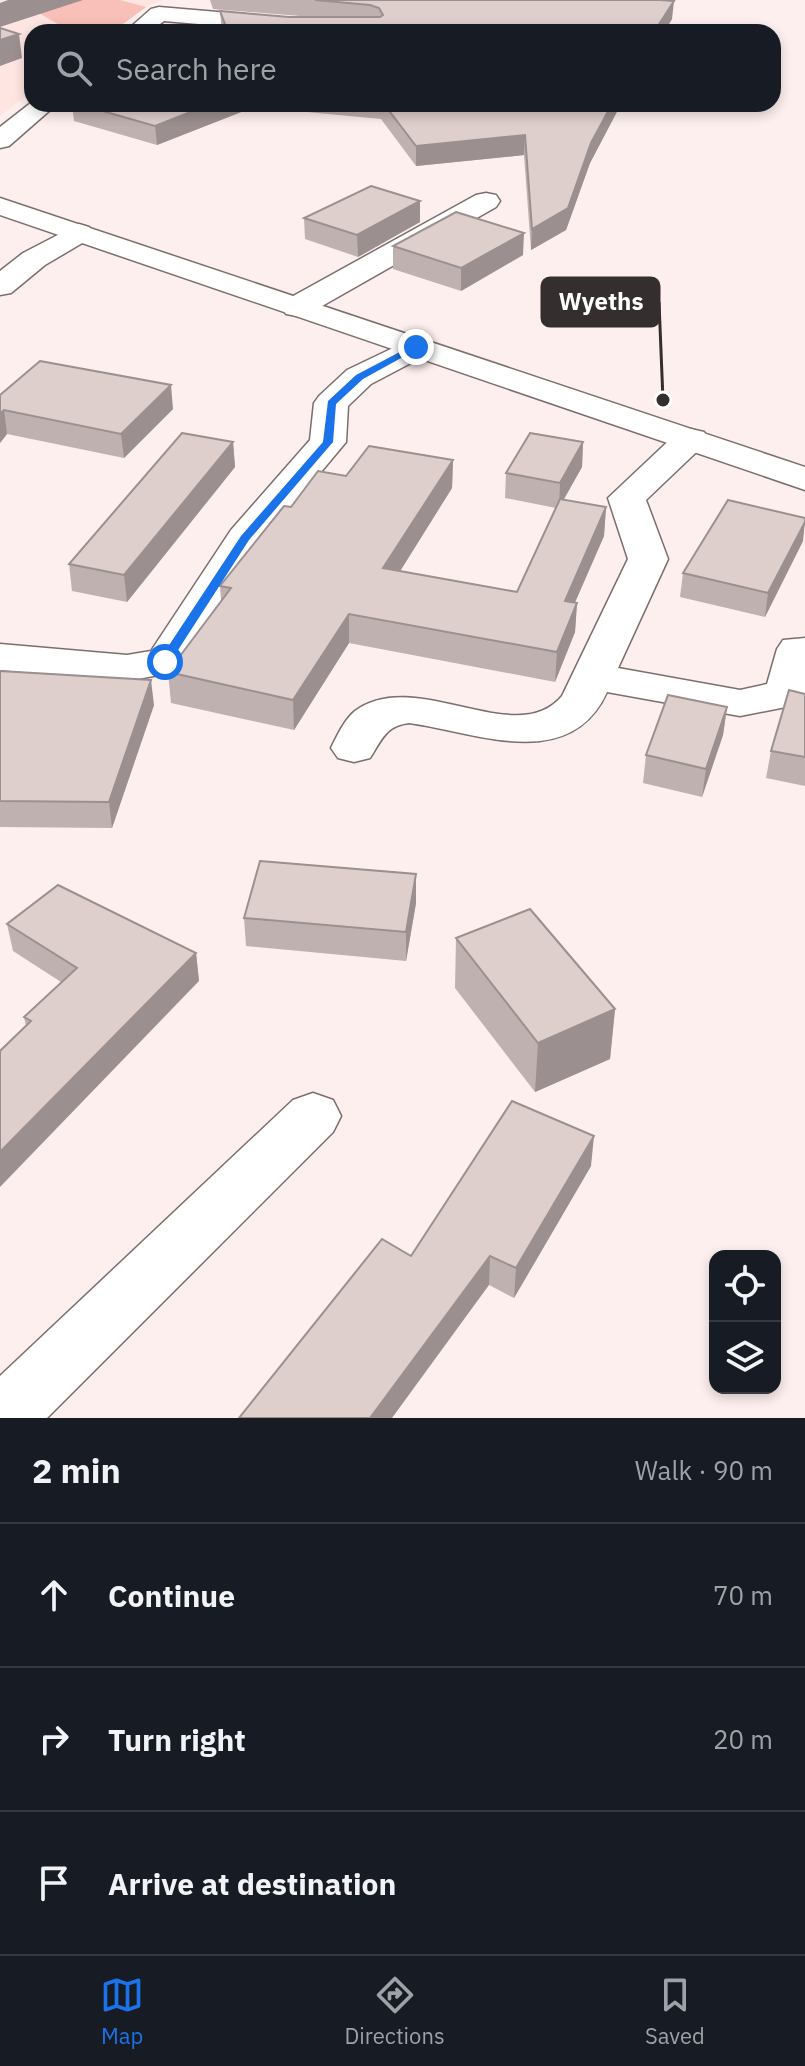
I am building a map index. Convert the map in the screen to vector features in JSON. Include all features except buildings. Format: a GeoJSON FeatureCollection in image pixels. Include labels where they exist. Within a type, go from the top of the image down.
{"type":"FeatureCollection","features":[{"type":"Feature","properties":{"kind":"street"},"geometry":{"type":"LineString","coordinates":[[146,24],[159,14],[276,24]]}},
{"type":"Feature","properties":{"kind":"street"},"geometry":{"type":"LineString","coordinates":[[0,140],[35,112]]}},
{"type":"Feature","properties":{"kind":"street"},"geometry":{"type":"LineString","coordinates":[[297,307],[486,201]]}},
{"type":"Feature","properties":{"kind":"street"},"geometry":{"type":"LineString","coordinates":[[0,206],[805,479]]}},
{"type":"Feature","properties":{"kind":"street"},"geometry":{"type":"LineString","coordinates":[[0,286],[34,259],[79,233]]}},
{"type":"Feature","properties":{"kind":"street"},"geometry":{"type":"LineString","coordinates":[[0,657],[127,668],[165,662],[245,538],[328,442],[331,403],[359,377],[416,347]]}},
{"type":"Feature","properties":{"kind":"street"},"geometry":{"type":"LineString","coordinates":[[354,748],[370,721],[392,711],[413,710],[521,731],[549,726],[567,718],[582,700],[648,559],[627,498],[691,440]]}},
{"type":"Feature","properties":{"kind":"street"},"geometry":{"type":"LineString","coordinates":[[593,677],[740,703],[796,696],[798,649]]}},
{"type":"Feature","properties":{"kind":"street"},"geometry":{"type":"LineString","coordinates":[[2,1418],[313,1116]]}},
{"type":"Feature","properties":{"kind":"shaded area"},"geometry":{"type":"Polygon","coordinates":[[[0,0],[163,0],[146,7],[123,24],[24,24],[24,98],[0,116],[0,0]]]}},
{"type":"Feature","properties":{"kind":"shaded area"},"geometry":{"type":"Polygon","coordinates":[[[65,0],[120,0],[146,7],[123,24],[58,24],[29,7],[65,0]]]}},
{"type":"Feature","properties":{"kind":"place","name":"Wyeths"},"geometry":{"type":"Point","coordinates":[663,400]}},
{"type":"Feature","properties":{"kind":"route"},"geometry":{"type":"LineString","coordinates":[[165,662],[245,538],[328,442],[331,403],[359,377],[416,347]]}}]}
